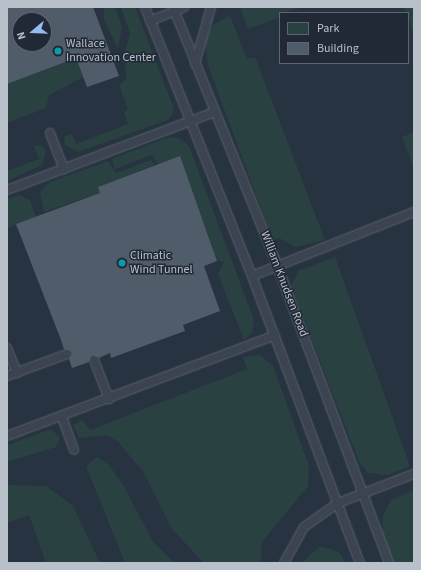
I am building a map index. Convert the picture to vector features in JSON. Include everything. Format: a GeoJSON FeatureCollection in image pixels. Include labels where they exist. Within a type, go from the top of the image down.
{"type":"FeatureCollection","features":[{"type":"Feature","properties":{"kind":"lane"},"geometry":{"type":"LineString","coordinates":[[145,7],[188,123],[252,276],[360,563]]}},
{"type":"Feature","properties":{"kind":"lane"},"geometry":{"type":"LineString","coordinates":[[150,21],[174,9],[184,7]]}},
{"type":"Feature","properties":{"kind":"lane"},"geometry":{"type":"LineString","coordinates":[[194,65],[211,7]]}},
{"type":"Feature","properties":{"kind":"lane","name":"William Knudsen Road"},"geometry":{"type":"LineString","coordinates":[[174,9],[194,65],[277,265],[364,493],[389,563]]}},
{"type":"Feature","properties":{"kind":"lane"},"geometry":{"type":"LineString","coordinates":[[7,190],[214,112]]}},
{"type":"Feature","properties":{"kind":"lane"},"geometry":{"type":"LineString","coordinates":[[50,133],[64,169]]}},
{"type":"Feature","properties":{"kind":"lane"},"geometry":{"type":"LineString","coordinates":[[252,276],[414,212]]}},
{"type":"Feature","properties":{"kind":"lane"},"geometry":{"type":"LineString","coordinates":[[7,436],[275,336]]}},
{"type":"Feature","properties":{"kind":"lane"},"geometry":{"type":"LineString","coordinates":[[7,348],[17,373]]}},
{"type":"Feature","properties":{"kind":"lane"},"geometry":{"type":"LineString","coordinates":[[7,376],[67,354]]}},
{"type":"Feature","properties":{"kind":"lane"},"geometry":{"type":"LineString","coordinates":[[94,360],[109,399]]}},
{"type":"Feature","properties":{"kind":"lane"},"geometry":{"type":"LineString","coordinates":[[62,416],[74,450]]}},
{"type":"Feature","properties":{"kind":"lane"},"geometry":{"type":"LineString","coordinates":[[284,563],[304,527],[338,503],[414,474]]}},
{"type":"Feature","properties":{"kind":"green space"},"geometry":{"type":"Polygon","coordinates":[[[104,7],[115,7],[122,27],[118,49],[104,20],[104,7]]]}},
{"type":"Feature","properties":{"kind":"green space"},"geometry":{"type":"Polygon","coordinates":[[[121,7],[135,7],[174,109],[168,120],[78,152],[65,145],[64,137],[72,134],[76,144],[128,124],[124,112],[128,110],[119,85],[126,79],[125,51],[130,34],[121,7]]]}},
{"type":"Feature","properties":{"kind":"green space"},"geometry":{"type":"Polygon","coordinates":[[[240,7],[305,7],[279,12],[279,17],[248,29],[240,7]]]}},
{"type":"Feature","properties":{"kind":"green space"},"geometry":{"type":"Polygon","coordinates":[[[402,7],[414,7],[414,40],[409,12],[402,7]]]}},
{"type":"Feature","properties":{"kind":"green space"},"geometry":{"type":"Polygon","coordinates":[[[230,16],[247,59],[255,57],[325,240],[296,247],[279,238],[273,240],[208,66],[205,40],[213,25],[230,16]]]}},
{"type":"Feature","properties":{"kind":"green space"},"geometry":{"type":"Polygon","coordinates":[[[76,58],[83,77],[49,95],[46,108],[7,123],[7,84],[76,58]]]}},
{"type":"Feature","properties":{"kind":"green space"},"geometry":{"type":"Polygon","coordinates":[[[414,132],[414,168],[402,137],[414,132]]]}},
{"type":"Feature","properties":{"kind":"green space"},"geometry":{"type":"Polygon","coordinates":[[[169,137],[179,138],[189,146],[254,320],[252,333],[244,340],[218,274],[224,262],[217,260],[180,157],[158,164],[152,155],[115,169],[112,159],[169,137]]]}},
{"type":"Feature","properties":{"kind":"green space"},"geometry":{"type":"Polygon","coordinates":[[[34,146],[42,146],[46,150],[42,165],[7,181],[7,171],[39,159],[34,146]]]}},
{"type":"Feature","properties":{"kind":"green space"},"geometry":{"type":"Polygon","coordinates":[[[151,160],[155,165],[98,187],[100,193],[44,212],[40,193],[48,183],[108,161],[116,173],[151,160]]]}},
{"type":"Feature","properties":{"kind":"green space"},"geometry":{"type":"Polygon","coordinates":[[[19,195],[30,200],[36,217],[7,228],[7,199],[19,195]]]}},
{"type":"Feature","properties":{"kind":"green space"},"geometry":{"type":"Polygon","coordinates":[[[335,257],[410,466],[388,475],[368,473],[360,464],[291,286],[298,271],[335,257]]]}},
{"type":"Feature","properties":{"kind":"green space"},"geometry":{"type":"Polygon","coordinates":[[[259,355],[273,366],[309,466],[308,486],[262,542],[261,563],[204,563],[172,529],[143,471],[118,442],[107,435],[79,438],[73,425],[82,420],[90,430],[247,369],[243,357],[259,355]]]}},
{"type":"Feature","properties":{"kind":"green space"},"geometry":{"type":"Polygon","coordinates":[[[51,429],[60,438],[56,447],[7,462],[7,445],[51,429]]]}},
{"type":"Feature","properties":{"kind":"green space"},"geometry":{"type":"Polygon","coordinates":[[[97,457],[109,465],[124,486],[153,542],[175,563],[125,563],[86,466],[97,457]]]}},
{"type":"Feature","properties":{"kind":"green space"},"geometry":{"type":"Polygon","coordinates":[[[7,485],[46,486],[73,506],[100,563],[46,563],[29,515],[7,523],[7,485]]]}},
{"type":"Feature","properties":{"kind":"green space"},"geometry":{"type":"Polygon","coordinates":[[[414,490],[414,563],[393,563],[382,532],[383,515],[391,500],[414,490]]]}},
{"type":"Feature","properties":{"kind":"green space"},"geometry":{"type":"Polygon","coordinates":[[[320,546],[339,552],[346,563],[302,563],[320,546]]]}},
{"type":"Feature","properties":{"kind":"building","name":"Wallace Innovation Center"},"geometry":{"type":"Polygon","coordinates":[[[7,7],[93,7],[119,76],[87,87],[76,58],[7,84],[7,7]]]}},
{"type":"Feature","properties":{"kind":"building","name":"Climatic Wind Tunnel"},"geometry":{"type":"Polygon","coordinates":[[[180,156],[217,261],[204,266],[220,311],[183,325],[185,331],[111,358],[110,353],[99,358],[92,355],[89,362],[72,368],[69,359],[72,352],[64,349],[16,224],[100,193],[98,187],[180,156]]]}},
{"type":"Feature","properties":{"kind":"place","name":"Wallace Innovation Center"},"geometry":{"type":"Point","coordinates":[58,51]}},
{"type":"Feature","properties":{"kind":"place","name":"Climatic Wind Tunnel"},"geometry":{"type":"Point","coordinates":[122,263]}}]}
